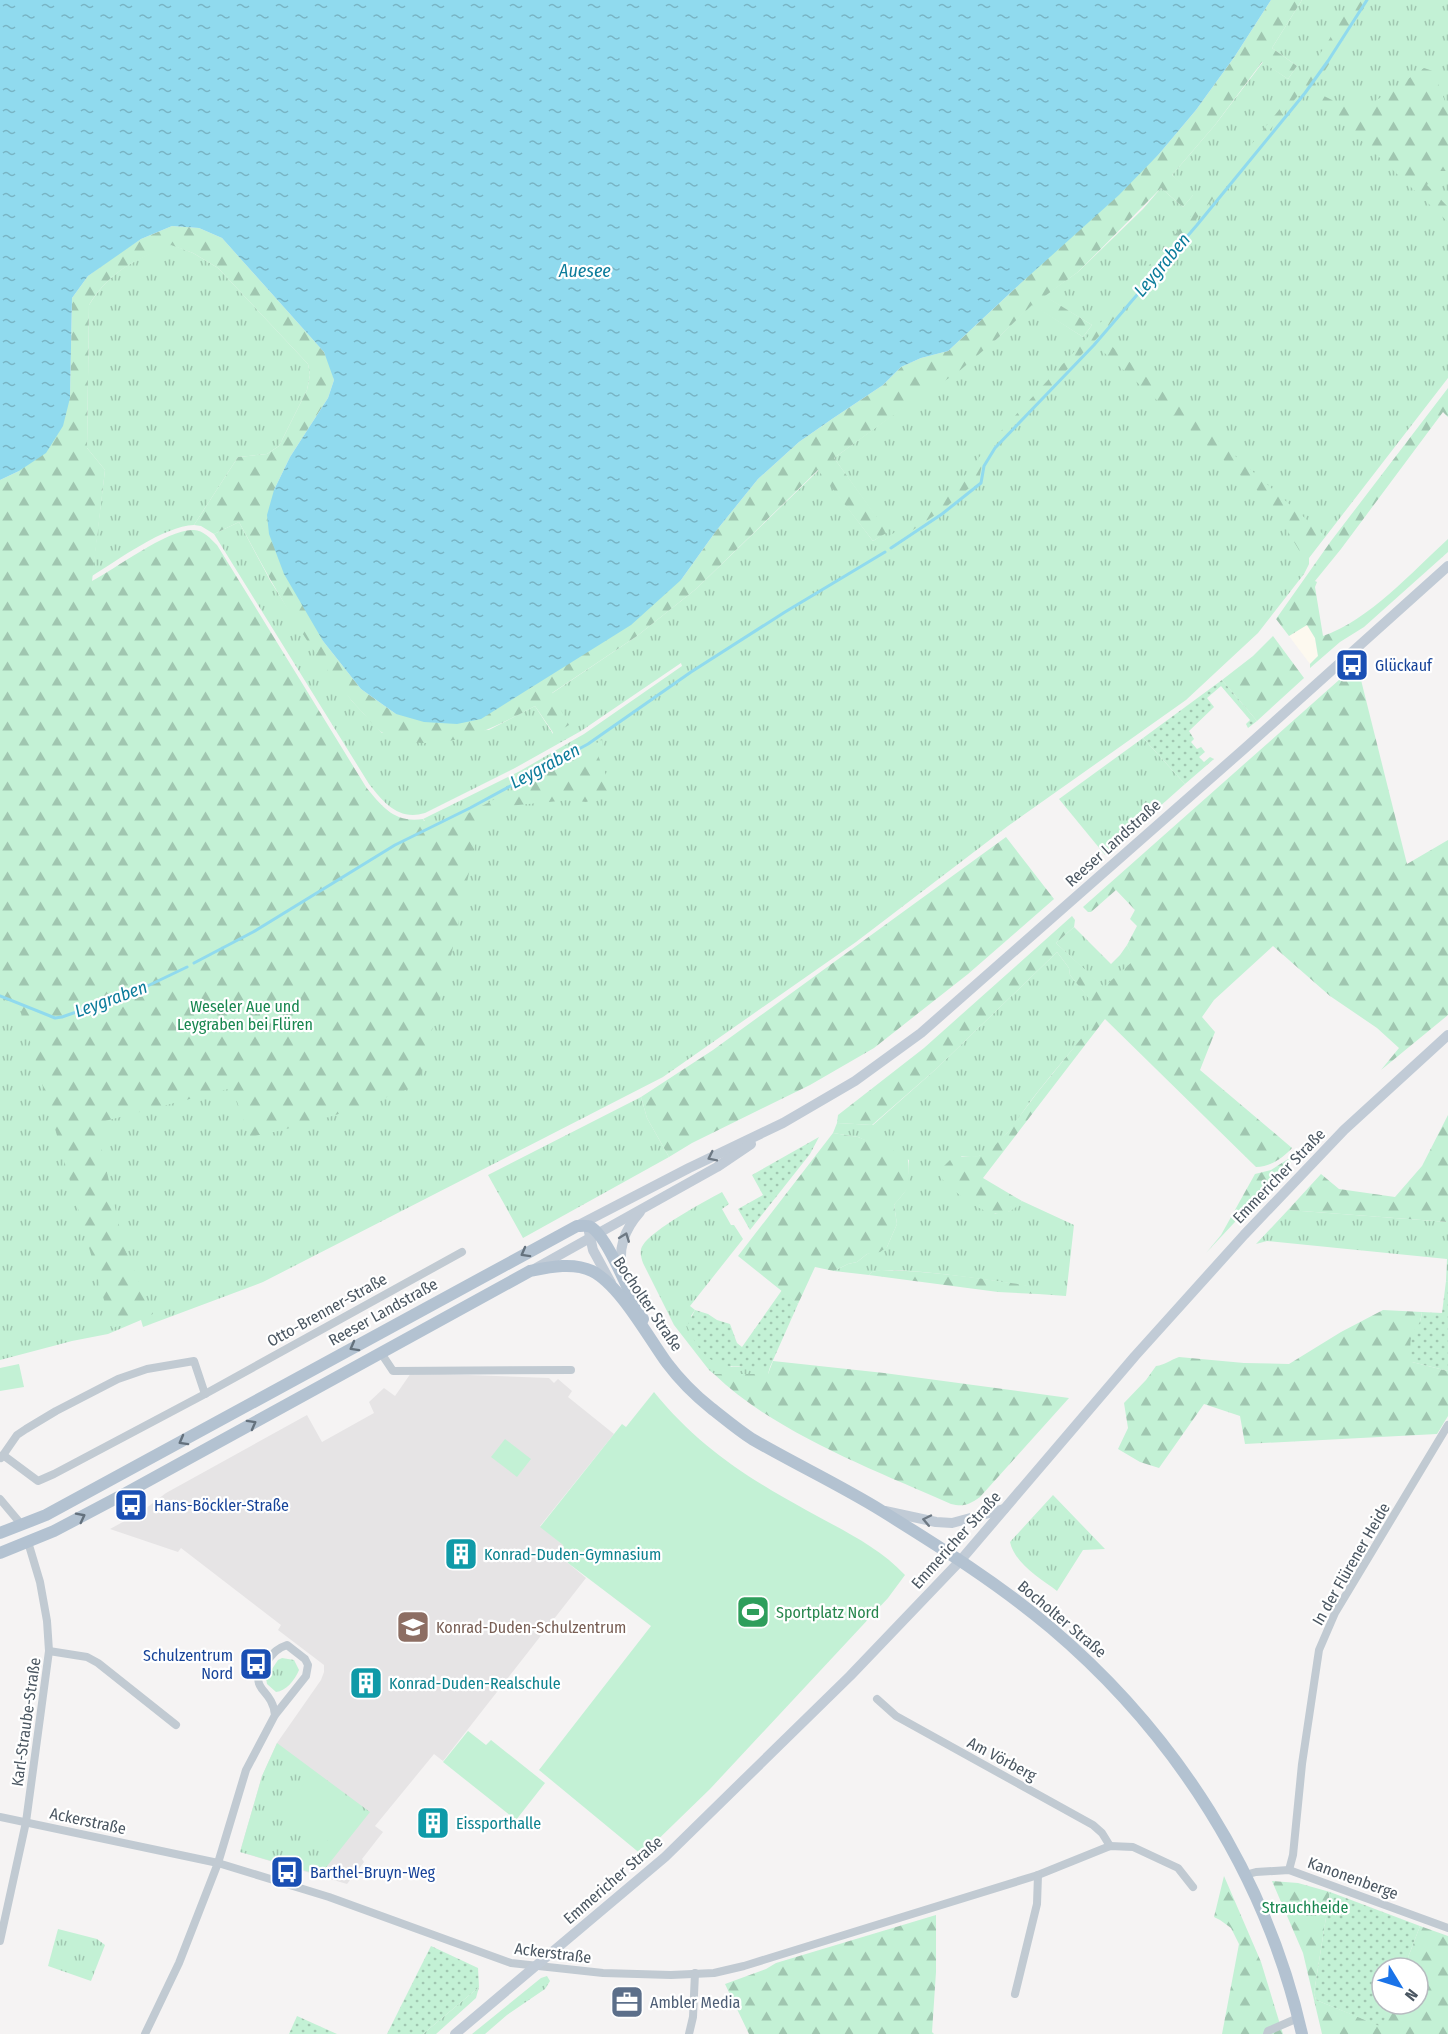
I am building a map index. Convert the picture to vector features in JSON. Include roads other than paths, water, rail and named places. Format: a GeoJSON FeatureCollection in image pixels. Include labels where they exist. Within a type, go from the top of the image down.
{"type":"FeatureCollection","features":[{"type":"Feature","properties":{"kind":"main road","name":"Reeser Landstraße"},"geometry":{"type":"LineString","coordinates":[[0,1533],[46,1515],[137,1467],[589,1228],[783,1123],[855,1081],[930,1025],[1448,566]]}},
{"type":"Feature","properties":{"kind":"main road","name":"Emmericher Straße"},"geometry":{"type":"LineString","coordinates":[[456,2034],[665,1857],[850,1677],[960,1561],[1135,1356],[1244,1235],[1344,1130],[1448,1035]]}},
{"type":"Feature","properties":{"kind":"main road","name":"Reeser Landstraße"},"geometry":{"type":"LineString","coordinates":[[0,1553],[28,1542],[126,1493],[381,1353],[530,1271],[589,1228],[647,1205],[717,1167],[783,1123]]}},
{"type":"Feature","properties":{"kind":"main road"},"geometry":{"type":"LineString","coordinates":[[623,1275],[620,1259],[622,1240],[631,1222],[647,1205]]}},
{"type":"Feature","properties":{"kind":"main road","name":"Bocholter Straße"},"geometry":{"type":"LineString","coordinates":[[589,1228],[623,1275],[640,1314],[670,1367]]}},
{"type":"Feature","properties":{"kind":"main road","name":"Bocholter Straße"},"geometry":{"type":"LineString","coordinates":[[589,1228],[593,1250],[611,1285],[670,1367],[707,1405],[750,1438],[881,1510],[1019,1602],[1052,1628],[1098,1670],[1140,1716],[1170,1752],[1223,1831],[1276,1946],[1302,2034]]}},
{"type":"Feature","properties":{"kind":"main road"},"geometry":{"type":"LineString","coordinates":[[530,1271],[550,1267],[577,1266],[592,1272],[611,1285]]}},
{"type":"Feature","properties":{"kind":"main road"},"geometry":{"type":"LineString","coordinates":[[881,1510],[936,1522],[952,1523],[1005,1509]]}},
{"type":"Feature","properties":{"kind":"main road"},"geometry":{"type":"LineString","coordinates":[[21,1524],[28,1542]]}},
{"type":"Feature","properties":{"kind":"street","name":"Otto-Brenner-Straße"},"geometry":{"type":"LineString","coordinates":[[205,1394],[195,1361],[147,1370],[118,1379],[56,1411],[17,1435],[2,1457],[38,1480],[54,1474],[205,1394],[462,1252]]}},
{"type":"Feature","properties":{"kind":"street"},"geometry":{"type":"LineString","coordinates":[[381,1353],[393,1371],[571,1370]]}},
{"type":"Feature","properties":{"kind":"street","name":"In der Flürener Heide"},"geometry":{"type":"LineString","coordinates":[[1289,1870],[1293,1856],[1302,1764],[1319,1650],[1335,1613],[1448,1425]]}},
{"type":"Feature","properties":{"kind":"street"},"geometry":{"type":"LineString","coordinates":[[0,1499],[21,1524]]}},
{"type":"Feature","properties":{"kind":"street","name":"Karl-Straube-Straße"},"geometry":{"type":"LineString","coordinates":[[0,1941],[26,1822],[49,1651],[40,1582],[28,1542]]}},
{"type":"Feature","properties":{"kind":"street"},"geometry":{"type":"LineString","coordinates":[[145,2034],[179,1963],[218,1863],[246,1770],[275,1715],[300,1684],[308,1670],[305,1659],[287,1646],[275,1650],[258,1675],[257,1681],[272,1702],[275,1715]]}},
{"type":"Feature","properties":{"kind":"street"},"geometry":{"type":"LineString","coordinates":[[49,1651],[80,1656],[98,1664],[176,1725]]}},
{"type":"Feature","properties":{"kind":"street","name":"Am Vörberg"},"geometry":{"type":"LineString","coordinates":[[877,1699],[896,1716],[1093,1825],[1102,1833],[1110,1846]]}},
{"type":"Feature","properties":{"kind":"street","name":"Ackerstraße"},"geometry":{"type":"LineString","coordinates":[[0,1817],[218,1863],[339,1900],[511,1963],[603,1973],[671,1975],[714,1972],[744,1966],[1038,1875],[1110,1846],[1133,1847],[1178,1868],[1193,1887]]}},
{"type":"Feature","properties":{"kind":"street","name":"Kanonenberge"},"geometry":{"type":"LineString","coordinates":[[1245,1875],[1289,1870],[1448,1928]]}},
{"type":"Feature","properties":{"kind":"street"},"geometry":{"type":"LineString","coordinates":[[1015,1994],[1037,1904],[1038,1875]]}},
{"type":"Feature","properties":{"kind":"street"},"geometry":{"type":"LineString","coordinates":[[689,2034],[693,2017],[695,1973]]}},
{"type":"Feature","properties":{"kind":"street"},"geometry":{"type":"LineString","coordinates":[[1267,2034],[1268,2031],[1298,2018]]}},
{"type":"Feature","properties":{"kind":"water","name":"Auesee"},"geometry":{"type":"Polygon","coordinates":[[[0,0],[1271,0],[1235,56],[1196,110],[1159,154],[1119,195],[948,351],[921,358],[901,367],[883,385],[799,442],[758,479],[716,531],[681,580],[631,625],[481,719],[457,724],[424,722],[396,714],[361,689],[323,641],[284,574],[269,534],[267,515],[274,490],[290,457],[328,398],[334,380],[324,352],[222,238],[199,228],[172,226],[141,239],[88,276],[72,298],[70,398],[63,426],[46,453],[19,471],[0,480],[0,0]]]}},
{"type":"Feature","properties":{"kind":"waterway","name":"Leygraben"},"geometry":{"type":"LineString","coordinates":[[891,548],[942,514],[981,483],[984,466],[995,448],[1094,345],[1197,225],[1305,93],[1367,0]]}},
{"type":"Feature","properties":{"kind":"waterway","name":"Leygraben"},"geometry":{"type":"LineString","coordinates":[[194,963],[253,932],[395,845],[470,808],[588,744],[691,672],[885,552]]}},
{"type":"Feature","properties":{"kind":"waterway","name":"Leygraben"},"geometry":{"type":"LineString","coordinates":[[0,996],[55,1018],[62,1017],[137,991],[187,967]]}},
{"type":"Feature","properties":{"kind":"place","name":"Glückauf"},"geometry":{"type":"Point","coordinates":[1352,665]}},
{"type":"Feature","properties":{"kind":"place","name":"Hans-Böckler-Straße"},"geometry":{"type":"Point","coordinates":[131,1505]}},
{"type":"Feature","properties":{"kind":"place","name":"Konrad-Duden-Gymnasium"},"geometry":{"type":"Point","coordinates":[461,1554]}},
{"type":"Feature","properties":{"kind":"place","name":"Sportplatz Nord"},"geometry":{"type":"Point","coordinates":[753,1612]}},
{"type":"Feature","properties":{"kind":"place","name":"Konrad-Duden-Schulzentrum"},"geometry":{"type":"Point","coordinates":[413,1627]}},
{"type":"Feature","properties":{"kind":"place","name":"Schulzentrum Nord"},"geometry":{"type":"Point","coordinates":[256,1664]}},
{"type":"Feature","properties":{"kind":"place","name":"Konrad-Duden-Realschule"},"geometry":{"type":"Point","coordinates":[366,1683]}},
{"type":"Feature","properties":{"kind":"place","name":"Eissporthalle"},"geometry":{"type":"Point","coordinates":[433,1823]}},
{"type":"Feature","properties":{"kind":"place","name":"Barthel-Bruyn-Weg"},"geometry":{"type":"Point","coordinates":[287,1872]}},
{"type":"Feature","properties":{"kind":"place","name":"Ambler Media"},"geometry":{"type":"Point","coordinates":[627,2002]}},
{"type":"Feature","properties":{"kind":"park label","name":"Weseler Aue und Leygraben bei Flüren"},"geometry":{"type":"Point","coordinates":[245,1015]}},
{"type":"Feature","properties":{"kind":"park label","name":"Strauchheide"},"geometry":{"type":"Point","coordinates":[1305,1907]}}]}
